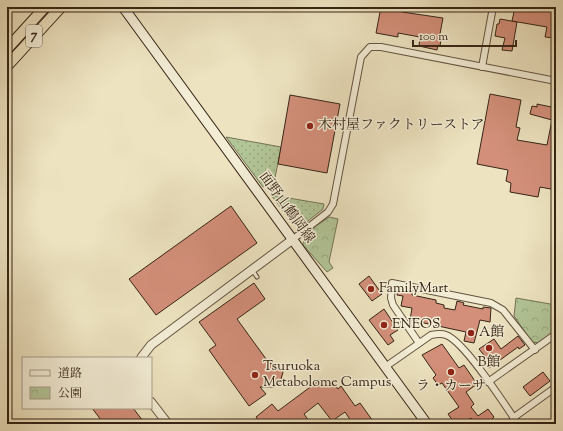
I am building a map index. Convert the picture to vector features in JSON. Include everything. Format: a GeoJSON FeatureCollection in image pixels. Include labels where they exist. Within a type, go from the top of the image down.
{"type":"FeatureCollection","features":[{"type":"Feature","properties":{"kind":"highway","name":"7"},"geometry":{"type":"LineString","coordinates":[[7,49],[45,7]]}},
{"type":"Feature","properties":{"kind":"highway","name":"7"},"geometry":{"type":"LineString","coordinates":[[7,66],[61,7]]}},
{"type":"Feature","properties":{"kind":"main road","name":"面野山鶴岡線"},"geometry":{"type":"LineString","coordinates":[[123,7],[427,424]]}},
{"type":"Feature","properties":{"kind":"street"},"geometry":{"type":"LineString","coordinates":[[482,67],[494,7]]}},
{"type":"Feature","properties":{"kind":"street"},"geometry":{"type":"LineString","coordinates":[[142,357],[150,344],[328,212],[333,204],[361,57],[370,47],[381,47],[556,81]]}},
{"type":"Feature","properties":{"kind":"street"},"geometry":{"type":"LineString","coordinates":[[418,343],[393,305],[391,298],[392,283],[491,303],[503,310],[535,350]]}},
{"type":"Feature","properties":{"kind":"street"},"geometry":{"type":"LineString","coordinates":[[385,367],[431,335],[438,333],[446,335],[453,339],[468,354],[518,424]]}},
{"type":"Feature","properties":{"kind":"street"},"geometry":{"type":"LineString","coordinates":[[488,382],[556,334]]}},
{"type":"Feature","properties":{"kind":"street"},"geometry":{"type":"LineString","coordinates":[[513,418],[556,387]]}},
{"type":"Feature","properties":{"kind":"street"},"geometry":{"type":"LineString","coordinates":[[152,403],[168,424]]}},
{"type":"Feature","properties":{"kind":"lane"},"geometry":{"type":"LineString","coordinates":[[252,269],[258,277]]}},
{"type":"Feature","properties":{"kind":"green space"},"geometry":{"type":"Polygon","coordinates":[[[226,137],[281,147],[275,178],[263,187],[226,137]]]}},
{"type":"Feature","properties":{"kind":"green space"},"geometry":{"type":"Polygon","coordinates":[[[271,195],[324,204],[323,209],[304,224],[292,222],[271,195]]]}},
{"type":"Feature","properties":{"kind":"green space"},"geometry":{"type":"Polygon","coordinates":[[[329,217],[338,219],[329,262],[333,268],[327,272],[303,245],[309,232],[329,217]]]}},
{"type":"Feature","properties":{"kind":"green space"},"geometry":{"type":"Polygon","coordinates":[[[516,298],[556,305],[556,330],[539,343],[532,342],[514,316],[516,298]]]}},
{"type":"Feature","properties":{"kind":"building"},"geometry":{"type":"Polygon","coordinates":[[[381,7],[403,7],[402,12],[443,18],[439,39],[441,40],[440,46],[438,45],[437,50],[419,46],[420,37],[398,33],[398,37],[376,33],[381,7]]]}},
{"type":"Feature","properties":{"kind":"building"},"geometry":{"type":"Polygon","coordinates":[[[515,7],[556,7],[556,38],[545,37],[547,27],[512,21],[515,7]]]}},
{"type":"Feature","properties":{"kind":"building"},"geometry":{"type":"Polygon","coordinates":[[[500,19],[517,22],[512,51],[502,50],[505,38],[495,36],[497,24],[499,24],[500,19]]]}},
{"type":"Feature","properties":{"kind":"building"},"geometry":{"type":"Polygon","coordinates":[[[490,94],[521,100],[516,127],[520,128],[517,140],[547,145],[552,120],[530,114],[532,106],[537,107],[537,104],[556,108],[556,190],[540,187],[538,197],[510,192],[511,183],[506,181],[508,170],[477,164],[490,94]]]}},
{"type":"Feature","properties":{"kind":"building","name":"木村屋ファクトリーストア"},"geometry":{"type":"Polygon","coordinates":[[[290,95],[340,104],[327,173],[278,164],[290,95]]]}},
{"type":"Feature","properties":{"kind":"building"},"geometry":{"type":"Polygon","coordinates":[[[231,206],[257,243],[156,315],[129,279],[231,206]]]}},
{"type":"Feature","properties":{"kind":"building","name":"FamilyMart"},"geometry":{"type":"Polygon","coordinates":[[[369,276],[382,294],[372,301],[359,284],[369,276]]]}},
{"type":"Feature","properties":{"kind":"building"},"geometry":{"type":"Polygon","coordinates":[[[254,283],[265,299],[237,319],[269,363],[278,365],[283,372],[280,383],[274,387],[260,387],[266,394],[249,406],[209,350],[216,345],[199,322],[254,283]]]}},
{"type":"Feature","properties":{"kind":"building"},"geometry":{"type":"Polygon","coordinates":[[[398,289],[412,292],[412,295],[436,300],[436,303],[444,305],[444,308],[455,310],[457,301],[464,303],[463,305],[483,309],[483,307],[491,308],[490,322],[480,320],[474,343],[464,341],[466,332],[410,320],[412,308],[401,306],[403,296],[397,295],[398,289]]]}},
{"type":"Feature","properties":{"kind":"building"},"geometry":{"type":"Polygon","coordinates":[[[384,309],[398,330],[390,335],[394,341],[388,345],[369,320],[384,309]]]}},
{"type":"Feature","properties":{"kind":"building"},"geometry":{"type":"Polygon","coordinates":[[[518,336],[525,345],[519,349],[518,347],[489,368],[484,361],[487,359],[479,349],[494,339],[501,349],[518,336]]]}},
{"type":"Feature","properties":{"kind":"building","name":"ラ・カーサ"},"geometry":{"type":"Polygon","coordinates":[[[442,344],[459,368],[464,365],[477,384],[466,392],[474,404],[471,407],[478,416],[488,409],[494,417],[491,420],[494,424],[475,424],[471,418],[463,424],[455,424],[448,414],[459,407],[442,383],[438,385],[433,378],[436,375],[422,355],[442,344]]]}},
{"type":"Feature","properties":{"kind":"building"},"geometry":{"type":"Polygon","coordinates":[[[543,372],[550,381],[530,396],[523,387],[543,372]]]}},
{"type":"Feature","properties":{"kind":"building"},"geometry":{"type":"Polygon","coordinates":[[[321,379],[327,387],[333,383],[338,389],[341,386],[355,406],[360,403],[375,424],[353,424],[345,412],[332,421],[318,403],[304,414],[311,424],[261,424],[256,417],[272,404],[278,411],[321,379]]]}},
{"type":"Feature","properties":{"kind":"building"},"geometry":{"type":"Polygon","coordinates":[[[93,409],[134,409],[143,421],[140,424],[104,424],[93,409]]]}},
{"type":"Feature","properties":{"kind":"place","name":"木村屋ファクトリーストア"},"geometry":{"type":"Point","coordinates":[310,126]}},
{"type":"Feature","properties":{"kind":"place","name":"FamilyMart"},"geometry":{"type":"Point","coordinates":[371,289]}},
{"type":"Feature","properties":{"kind":"place","name":"ENEOS"},"geometry":{"type":"Point","coordinates":[384,325]}},
{"type":"Feature","properties":{"kind":"place","name":"A館"},"geometry":{"type":"Point","coordinates":[471,333]}},
{"type":"Feature","properties":{"kind":"place","name":"B館"},"geometry":{"type":"Point","coordinates":[489,348]}},
{"type":"Feature","properties":{"kind":"place","name":"ラ・カーサ"},"geometry":{"type":"Point","coordinates":[451,372]}},
{"type":"Feature","properties":{"kind":"place","name":"Tsuruoka Metabolome Campus"},"geometry":{"type":"Point","coordinates":[255,375]}}]}
